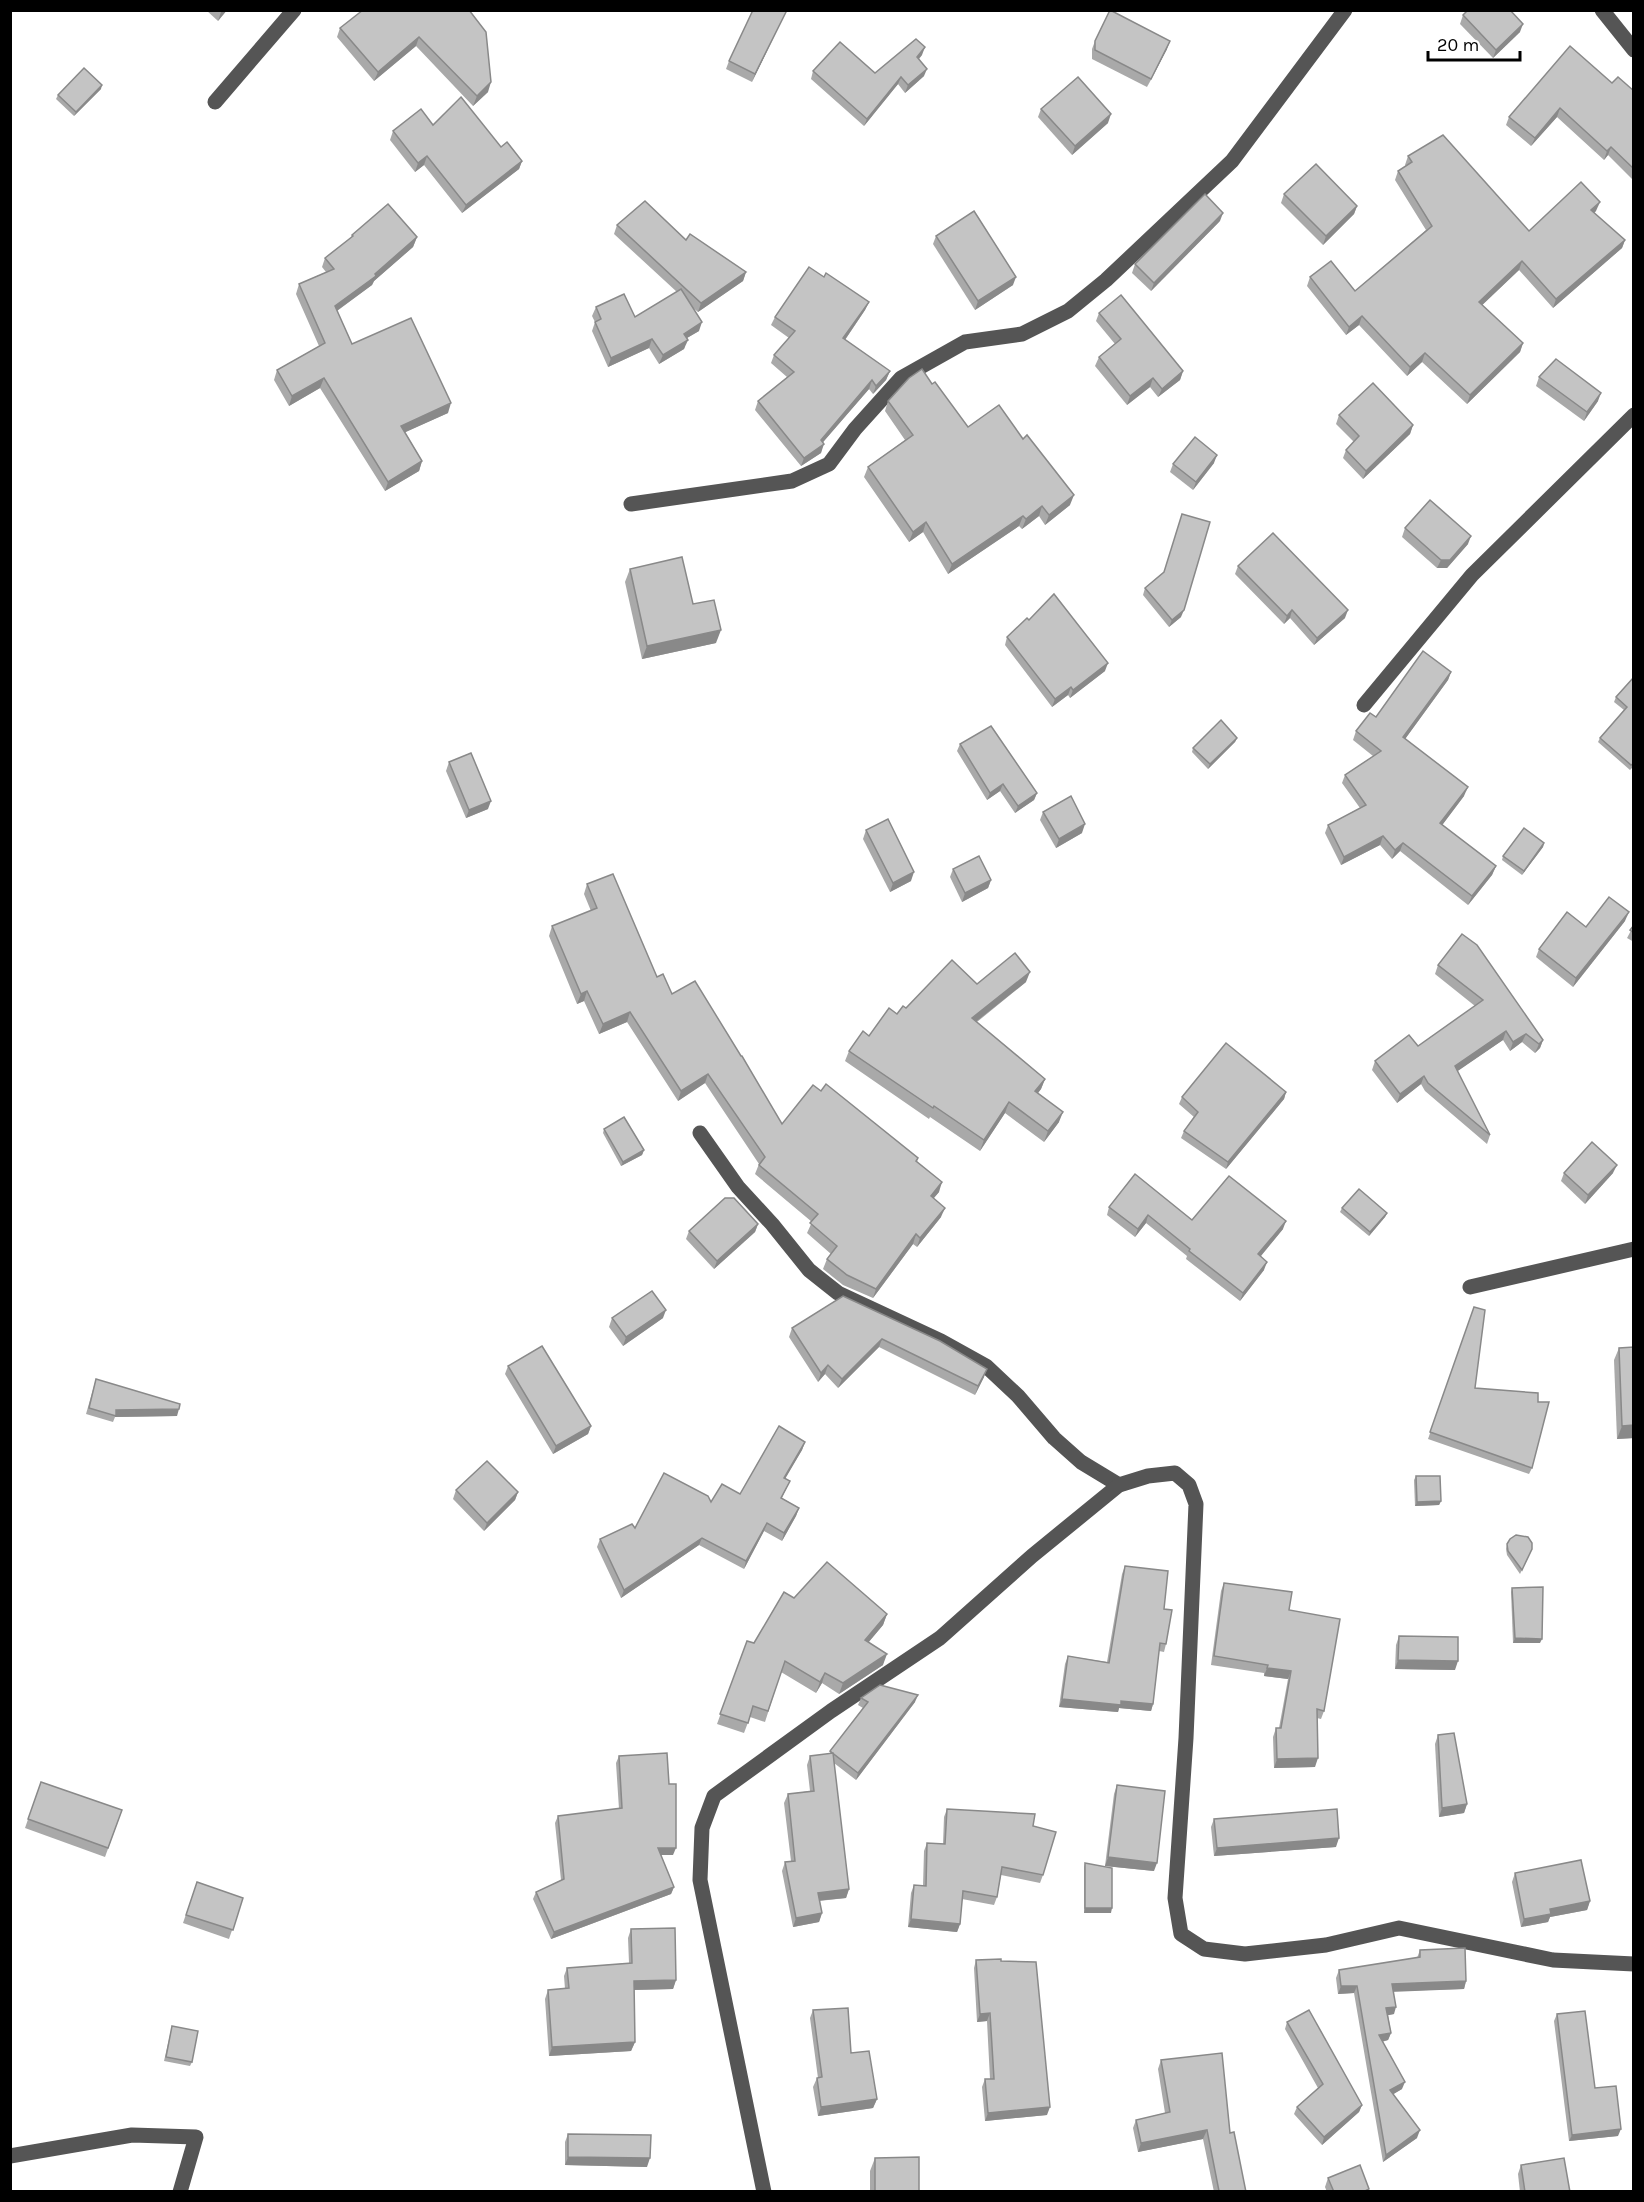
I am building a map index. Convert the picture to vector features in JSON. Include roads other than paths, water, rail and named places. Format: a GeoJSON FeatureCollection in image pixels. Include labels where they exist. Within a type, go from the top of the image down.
{"type":"FeatureCollection","features":[{"type":"Feature","properties":{"kind":"street"},"geometry":{"type":"LineString","coordinates":[[215,102],[294,10]]}},
{"type":"Feature","properties":{"kind":"street"},"geometry":{"type":"LineString","coordinates":[[631,504],[792,481],[829,464],[855,429],[901,378],[965,342],[1022,334],[1068,311],[1106,280],[1232,161],[1345,10]]}},
{"type":"Feature","properties":{"kind":"street"},"geometry":{"type":"LineString","coordinates":[[1602,10],[1634,50]]}},
{"type":"Feature","properties":{"kind":"street"},"geometry":{"type":"LineString","coordinates":[[1364,705],[1472,574],[1634,416]]}},
{"type":"Feature","properties":{"kind":"street"},"geometry":{"type":"LineString","coordinates":[[700,1133],[738,1187],[809,1270],[838,1293],[941,1341],[986,1366],[1018,1396],[1054,1438],[1082,1462],[1119,1485]]}},
{"type":"Feature","properties":{"kind":"street"},"geometry":{"type":"LineString","coordinates":[[1470,1287],[1634,1249]]}},
{"type":"Feature","properties":{"kind":"street"},"geometry":{"type":"LineString","coordinates":[[764,2192],[700,1880],[702,1828],[714,1796],[831,1711],[940,1638],[1032,1556],[1119,1485],[1148,1476],[1176,1473],[1189,1485],[1196,1504],[1186,1738],[1175,1898],[1181,1934],[1204,1949],[1245,1954],[1326,1945],[1399,1928],[1553,1960],[1634,1964]]}},
{"type":"Feature","properties":{"kind":"street"},"geometry":{"type":"LineString","coordinates":[[10,2156],[132,2134],[196,2137],[180,2192]]}}]}
